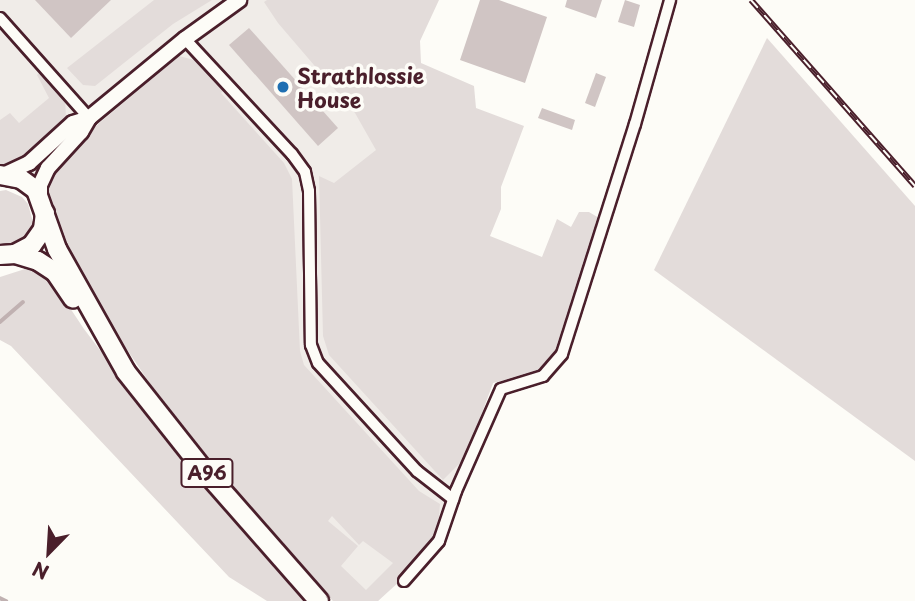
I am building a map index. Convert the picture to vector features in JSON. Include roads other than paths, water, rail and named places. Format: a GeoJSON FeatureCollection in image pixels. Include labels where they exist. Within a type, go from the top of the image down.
{"type":"FeatureCollection","features":[{"type":"Feature","properties":{"kind":"highway"},"geometry":{"type":"LineString","coordinates":[[1,175],[22,178],[40,196]]}},
{"type":"Feature","properties":{"kind":"highway","name":"A96"},"geometry":{"type":"LineString","coordinates":[[40,196],[57,249],[126,372],[203,469],[319,601]]}},
{"type":"Feature","properties":{"kind":"highway","name":"A96"},"geometry":{"type":"LineString","coordinates":[[7,256],[36,240],[45,214]]}},
{"type":"Feature","properties":{"kind":"highway","name":"A96"},"geometry":{"type":"LineString","coordinates":[[7,256],[38,261],[55,272],[79,308],[105,336]]}},
{"type":"Feature","properties":{"kind":"street"},"geometry":{"type":"LineString","coordinates":[[40,196],[40,185],[47,168],[81,132],[89,118],[185,39],[239,0]]}},
{"type":"Feature","properties":{"kind":"street"},"geometry":{"type":"LineString","coordinates":[[404,581],[439,541],[453,499],[501,389],[543,376],[562,354],[635,124],[670,0]]}},
{"type":"Feature","properties":{"kind":"street"},"geometry":{"type":"LineString","coordinates":[[0,18],[89,118]]}},
{"type":"Feature","properties":{"kind":"street"},"geometry":{"type":"LineString","coordinates":[[185,39],[292,154],[305,172],[309,191],[311,345],[318,363],[417,471],[453,499]]}},
{"type":"Feature","properties":{"kind":"street"},"geometry":{"type":"LineString","coordinates":[[1,175],[29,163],[73,123],[89,118]]}},
{"type":"Feature","properties":{"kind":"waterway"},"geometry":{"type":"LineString","coordinates":[[0,322],[23,302]]}},
{"type":"Feature","properties":{"kind":"waterway"},"geometry":{"type":"LineString","coordinates":[[0,598],[6,601]]}},
{"type":"Feature","properties":{"kind":"railway"},"geometry":{"type":"LineString","coordinates":[[751,0],[915,186]]}},
{"type":"Feature","properties":{"kind":"place","name":"Strathlossie House"},"geometry":{"type":"Point","coordinates":[283,87]}}]}
